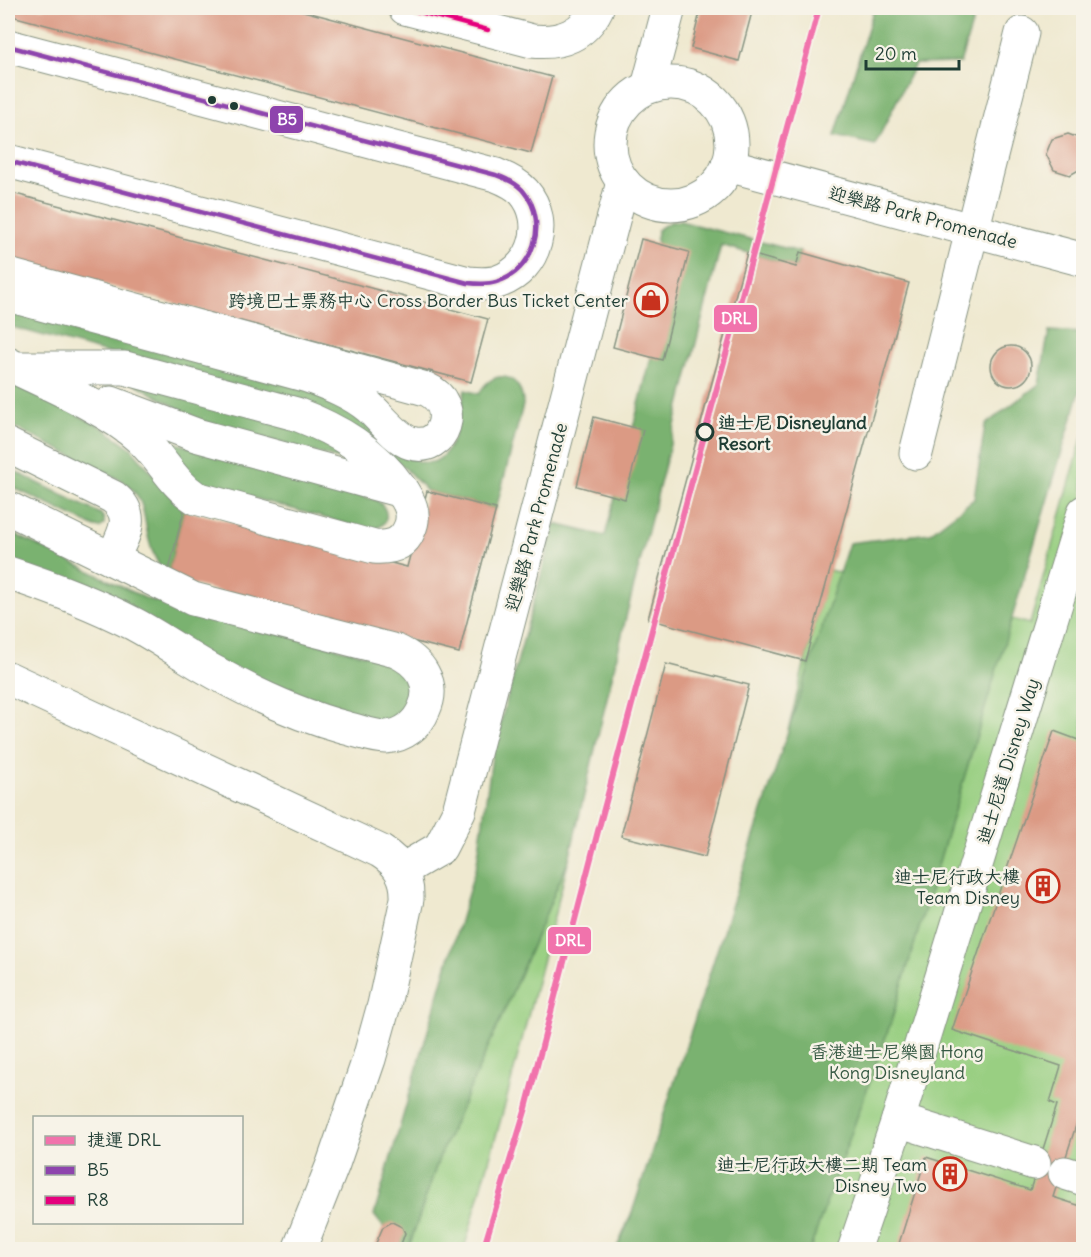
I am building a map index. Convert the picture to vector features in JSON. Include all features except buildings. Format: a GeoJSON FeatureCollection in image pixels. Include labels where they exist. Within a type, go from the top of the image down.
{"type":"FeatureCollection","features":[{"type":"Feature","properties":{"kind":"street"},"geometry":{"type":"LineString","coordinates":[[405,8],[547,43],[563,40],[577,33],[588,23],[597,8]]}},
{"type":"Feature","properties":{"kind":"street"},"geometry":{"type":"LineString","coordinates":[[648,87],[669,8]]}},
{"type":"Feature","properties":{"kind":"street"},"geometry":{"type":"LineString","coordinates":[[916,453],[1022,33]]}},
{"type":"Feature","properties":{"kind":"street"},"geometry":{"type":"LineString","coordinates":[[8,161],[468,282],[484,284],[506,278],[525,264],[533,250],[537,235],[537,219],[532,204],[523,191],[511,181],[496,175],[16,51]]}},
{"type":"Feature","properties":{"kind":"street"},"geometry":{"type":"LineString","coordinates":[[666,83],[686,84],[704,92],[718,104],[728,121],[733,140],[723,177],[710,192],[693,202],[674,205],[655,203],[637,196],[623,182],[614,165],[610,148],[612,129],[619,111],[632,97],[648,87],[666,83]]}},
{"type":"Feature","properties":{"kind":"street","name":"迎樂路 Park Promenade"},"geometry":{"type":"LineString","coordinates":[[728,165],[1082,259]]}},
{"type":"Feature","properties":{"kind":"street","name":"迎樂路 Park Promenade"},"geometry":{"type":"LineString","coordinates":[[402,870],[440,848],[459,811],[623,182]]}},
{"type":"Feature","properties":{"kind":"street"},"geometry":{"type":"LineString","coordinates":[[8,275],[426,389],[435,393],[441,400],[446,418],[444,428],[430,441],[411,443],[403,439],[367,406],[329,383],[8,295]]}},
{"type":"Feature","properties":{"kind":"street"},"geometry":{"type":"LineString","coordinates":[[12,366],[196,435],[402,491]]}},
{"type":"Feature","properties":{"kind":"street"},"geometry":{"type":"LineString","coordinates":[[12,366],[125,368],[296,414],[333,429],[379,462],[402,491],[413,513],[412,525],[398,544],[386,548],[374,547],[209,502],[185,491],[154,453],[125,426],[12,366]]}},
{"type":"Feature","properties":{"kind":"street"},"geometry":{"type":"LineString","coordinates":[[8,445],[113,497],[120,503],[126,511],[127,523],[112,559]]}},
{"type":"Feature","properties":{"kind":"street"},"geometry":{"type":"LineString","coordinates":[[8,508],[193,599],[396,651],[408,657],[418,666],[427,684],[426,704],[421,717],[412,727],[400,734],[387,737],[333,724],[292,710],[253,692],[214,672],[135,625],[91,604],[8,573]]}},
{"type":"Feature","properties":{"kind":"street","name":"迪士尼道 Disney Way"},"geometry":{"type":"LineString","coordinates":[[854,1250],[898,1120],[1083,512]]}},
{"type":"Feature","properties":{"kind":"street"},"geometry":{"type":"LineString","coordinates":[[8,678],[380,851],[402,870],[407,898],[381,1016],[351,1112],[299,1250]]}},
{"type":"Feature","properties":{"kind":"street"},"geometry":{"type":"LineString","coordinates":[[898,1120],[1034,1163]]}},
{"type":"Feature","properties":{"kind":"green space"},"geometry":{"type":"Polygon","coordinates":[[[874,8],[977,8],[960,63],[915,64],[875,145],[835,136],[874,8]]]}},
{"type":"Feature","properties":{"kind":"green space"},"geometry":{"type":"Polygon","coordinates":[[[680,221],[800,252],[796,267],[721,245],[627,613],[569,859],[440,1155],[408,1249],[389,1249],[390,1235],[374,1215],[477,863],[493,750],[555,524],[605,536],[677,257],[659,248],[656,240],[657,230],[670,222],[680,221]]]}},
{"type":"Feature","properties":{"kind":"green space"},"geometry":{"type":"Polygon","coordinates":[[[8,304],[325,392],[419,462],[433,462],[447,451],[456,431],[465,390],[479,394],[492,380],[506,377],[518,386],[522,394],[523,405],[496,509],[427,491],[384,450],[299,405],[8,326],[8,304]]]}},
{"type":"Feature","properties":{"kind":"green space"},"geometry":{"type":"Polygon","coordinates":[[[1049,331],[1083,333],[1083,381],[891,1022],[810,1249],[616,1249],[629,1222],[849,543],[930,533],[974,499],[985,425],[1039,384],[1049,331]]]}},
{"type":"Feature","properties":{"kind":"green space"},"geometry":{"type":"Polygon","coordinates":[[[124,377],[293,423],[372,468],[200,421],[124,377]]]}},
{"type":"Feature","properties":{"kind":"green space"},"geometry":{"type":"Polygon","coordinates":[[[8,381],[100,426],[131,448],[184,510],[167,578],[152,550],[140,501],[136,494],[123,481],[8,424],[8,381]]]}},
{"type":"Feature","properties":{"kind":"green space","name":"香港迪士尼樂園 Hong Kong Disneyland"},"geometry":{"type":"Polygon","coordinates":[[[1083,435],[1083,1249],[616,1250],[727,984],[829,570],[1030,624],[1083,435]]]}},
{"type":"Feature","properties":{"kind":"green space"},"geometry":{"type":"Polygon","coordinates":[[[162,439],[376,500],[385,509],[386,519],[380,526],[368,530],[203,484],[194,479],[162,439]]]}},
{"type":"Feature","properties":{"kind":"green space"},"geometry":{"type":"Polygon","coordinates":[[[8,468],[101,514],[104,524],[100,528],[95,527],[8,485],[8,468]]]}},
{"type":"Feature","properties":{"kind":"green space"},"geometry":{"type":"Polygon","coordinates":[[[8,531],[147,599],[392,662],[414,682],[412,710],[387,725],[296,699],[8,561],[8,531]]]}},
{"type":"Feature","properties":{"kind":"green space"},"geometry":{"type":"Polygon","coordinates":[[[569,859],[506,1101],[464,1249],[408,1250],[440,1155],[569,859]]]}},
{"type":"Feature","properties":{"kind":"metro line","name":"DRL"},"geometry":{"type":"LineString","coordinates":[[483,1250],[526,1108],[819,8]]}},
{"type":"Feature","properties":{"kind":"transit line","name":"R8"},"geometry":{"type":"LineString","coordinates":[[405,8],[488,30]]}},
{"type":"Feature","properties":{"kind":"transit line","name":"B5"},"geometry":{"type":"LineString","coordinates":[[8,46],[496,175],[515,184],[524,192],[532,204],[536,217],[536,231],[534,244],[520,268],[496,282],[468,283],[8,161]]}},
{"type":"Feature","properties":{"kind":"place","name":"跨境巴士票務中心 Cross Border Bus Ticket Center"},"geometry":{"type":"Point","coordinates":[651,300]}},
{"type":"Feature","properties":{"kind":"place","name":"迪士尼 Disneyland Resort"},"geometry":{"type":"Point","coordinates":[705,432]}},
{"type":"Feature","properties":{"kind":"place","name":"迪士尼行政大樓 Team Disney"},"geometry":{"type":"Point","coordinates":[1043,886]}},
{"type":"Feature","properties":{"kind":"place","name":"迪士尼行政大樓二期 Team Disney Two"},"geometry":{"type":"Point","coordinates":[950,1174]}}]}
